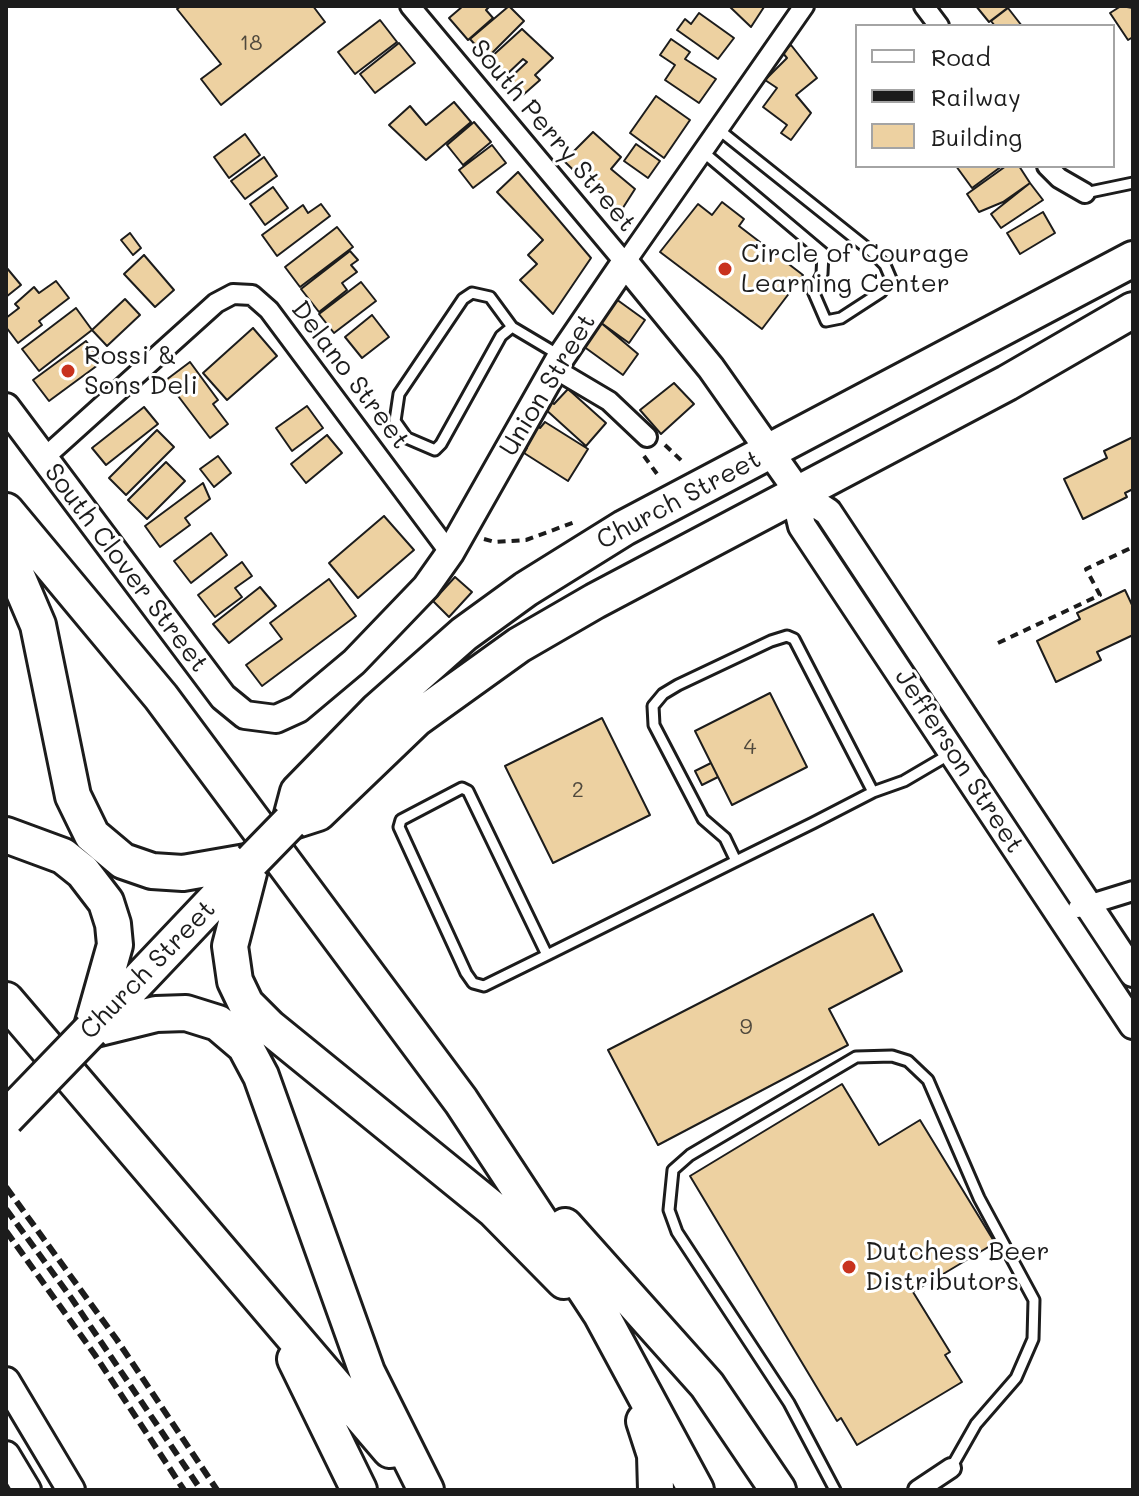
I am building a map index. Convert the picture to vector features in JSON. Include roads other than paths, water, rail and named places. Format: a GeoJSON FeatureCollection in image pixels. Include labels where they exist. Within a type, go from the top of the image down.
{"type":"FeatureCollection","features":[{"type":"Feature","properties":{"kind":"highway","name":"Church Street"},"geometry":{"type":"LineString","coordinates":[[290,822],[298,792],[405,683],[464,634],[591,547],[1133,259]]}},
{"type":"Feature","properties":{"kind":"highway","name":"Church Street"},"geometry":{"type":"LineString","coordinates":[[6,1118],[290,822],[318,813],[416,719],[507,653],[595,601],[1007,383],[1133,310]]}},
{"type":"Feature","properties":{"kind":"highway"},"geometry":{"type":"LineString","coordinates":[[6,511],[161,697],[485,1135],[612,1332],[696,1490]]}},
{"type":"Feature","properties":{"kind":"highway"},"geometry":{"type":"LineString","coordinates":[[6,550],[38,625],[73,796],[92,835],[123,861],[152,871],[183,873],[252,861],[230,946],[235,981],[246,1004],[269,1027],[494,1210],[612,1332],[652,1443],[656,1490]]}},
{"type":"Feature","properties":{"kind":"highway"},"geometry":{"type":"LineString","coordinates":[[6,835],[63,856],[83,872],[106,902],[115,945],[91,1030],[156,1014],[186,1013],[218,1023],[245,1046],[261,1076],[367,1372],[425,1490]]}},
{"type":"Feature","properties":{"kind":"highway"},"geometry":{"type":"LineString","coordinates":[[6,1000],[425,1490]]}},
{"type":"Feature","properties":{"kind":"highway"},"geometry":{"type":"LineString","coordinates":[[485,1135],[693,1368],[778,1490]]}},
{"type":"Feature","properties":{"kind":"highway"},"geometry":{"type":"LineString","coordinates":[[250,1287],[299,1367],[359,1490]]}},
{"type":"Feature","properties":{"kind":"street","name":"South Perry Street"},"geometry":{"type":"LineString","coordinates":[[410,6],[625,263]]}},
{"type":"Feature","properties":{"kind":"street","name":"Union Street"},"geometry":{"type":"LineString","coordinates":[[255,718],[287,715],[333,681],[402,615],[450,553],[558,363],[804,6]]}},
{"type":"Feature","properties":{"kind":"street"},"geometry":{"type":"LineString","coordinates":[[924,6],[938,24]]}},
{"type":"Feature","properties":{"kind":"street"},"geometry":{"type":"LineString","coordinates":[[1050,168],[1085,193]]}},
{"type":"Feature","properties":{"kind":"street","name":"Jefferson Street"},"geometry":{"type":"LineString","coordinates":[[625,263],[693,344],[799,493],[828,512],[1133,973]]}},
{"type":"Feature","properties":{"kind":"street","name":"Delano Street"},"geometry":{"type":"LineString","coordinates":[[44,458],[216,303],[233,294],[252,295],[269,310],[450,553]]}},
{"type":"Feature","properties":{"kind":"street"},"geometry":{"type":"LineString","coordinates":[[558,363],[609,401],[647,442]]}},
{"type":"Feature","properties":{"kind":"street","name":"South Clover Street"},"geometry":{"type":"LineString","coordinates":[[6,407],[223,697],[237,710],[255,718]]}},
{"type":"Feature","properties":{"kind":"street","name":"Jefferson Street"},"geometry":{"type":"LineString","coordinates":[[799,493],[797,505],[802,526],[1133,1025]]}},
{"type":"Feature","properties":{"kind":"street"},"geometry":{"type":"LineString","coordinates":[[1059,914],[1133,891]]}},
{"type":"Feature","properties":{"kind":"street"},"geometry":{"type":"LineString","coordinates":[[6,1381],[71,1490]]}},
{"type":"Feature","properties":{"kind":"street"},"geometry":{"type":"LineString","coordinates":[[6,1455],[27,1490]]}},
{"type":"Feature","properties":{"kind":"street"},"geometry":{"type":"LineString","coordinates":[[918,1490],[951,1468]]}},
{"type":"Feature","properties":{"kind":"lane"},"geometry":{"type":"LineString","coordinates":[[702,151],[823,253],[822,274],[813,291],[826,321],[841,318],[881,292],[891,279],[885,265],[872,252],[718,129]]}},
{"type":"Feature","properties":{"kind":"lane"},"geometry":{"type":"LineString","coordinates":[[1085,193],[1133,183]]}},
{"type":"Feature","properties":{"kind":"lane"},"geometry":{"type":"LineString","coordinates":[[512,327],[501,336],[441,444],[435,450],[407,438],[395,421],[399,394],[463,299],[472,293],[490,297],[512,327],[558,363]]}},
{"type":"Feature","properties":{"kind":"lane"},"geometry":{"type":"LineString","coordinates":[[736,861],[725,838],[703,819],[654,725],[653,706],[663,694],[678,685],[771,641],[787,636],[794,639],[873,792]]}},
{"type":"Feature","properties":{"kind":"lane"},"geometry":{"type":"LineString","coordinates":[[547,955],[468,791],[462,788],[401,820],[399,827],[473,983],[484,986],[547,955],[736,861],[873,792],[904,781],[976,736]]}},
{"type":"Feature","properties":{"kind":"lane"},"geometry":{"type":"LineString","coordinates":[[835,1490],[789,1403],[677,1232],[669,1201],[673,1170],[690,1155],[856,1057],[892,1056],[908,1061],[928,1080],[979,1198],[1034,1300],[1033,1339],[1016,1378],[976,1424],[951,1468]]}},
{"type":"Feature","properties":{"kind":"railway"},"geometry":{"type":"LineString","coordinates":[[6,1187],[117,1340],[217,1490]]}},
{"type":"Feature","properties":{"kind":"railway"},"geometry":{"type":"LineString","coordinates":[[6,1209],[72,1299],[201,1490]]}},
{"type":"Feature","properties":{"kind":"railway"},"geometry":{"type":"LineString","coordinates":[[6,1231],[95,1355],[184,1490]]}},
{"type":"Feature","properties":{"kind":"place","name":"Circle of Courage Learning Center"},"geometry":{"type":"Point","coordinates":[725,269]}},
{"type":"Feature","properties":{"kind":"place","name":"Rossi & Sons Deli"},"geometry":{"type":"Point","coordinates":[68,371]}},
{"type":"Feature","properties":{"kind":"place","name":"Dutchess Beer Distributors"},"geometry":{"type":"Point","coordinates":[849,1267]}}]}
